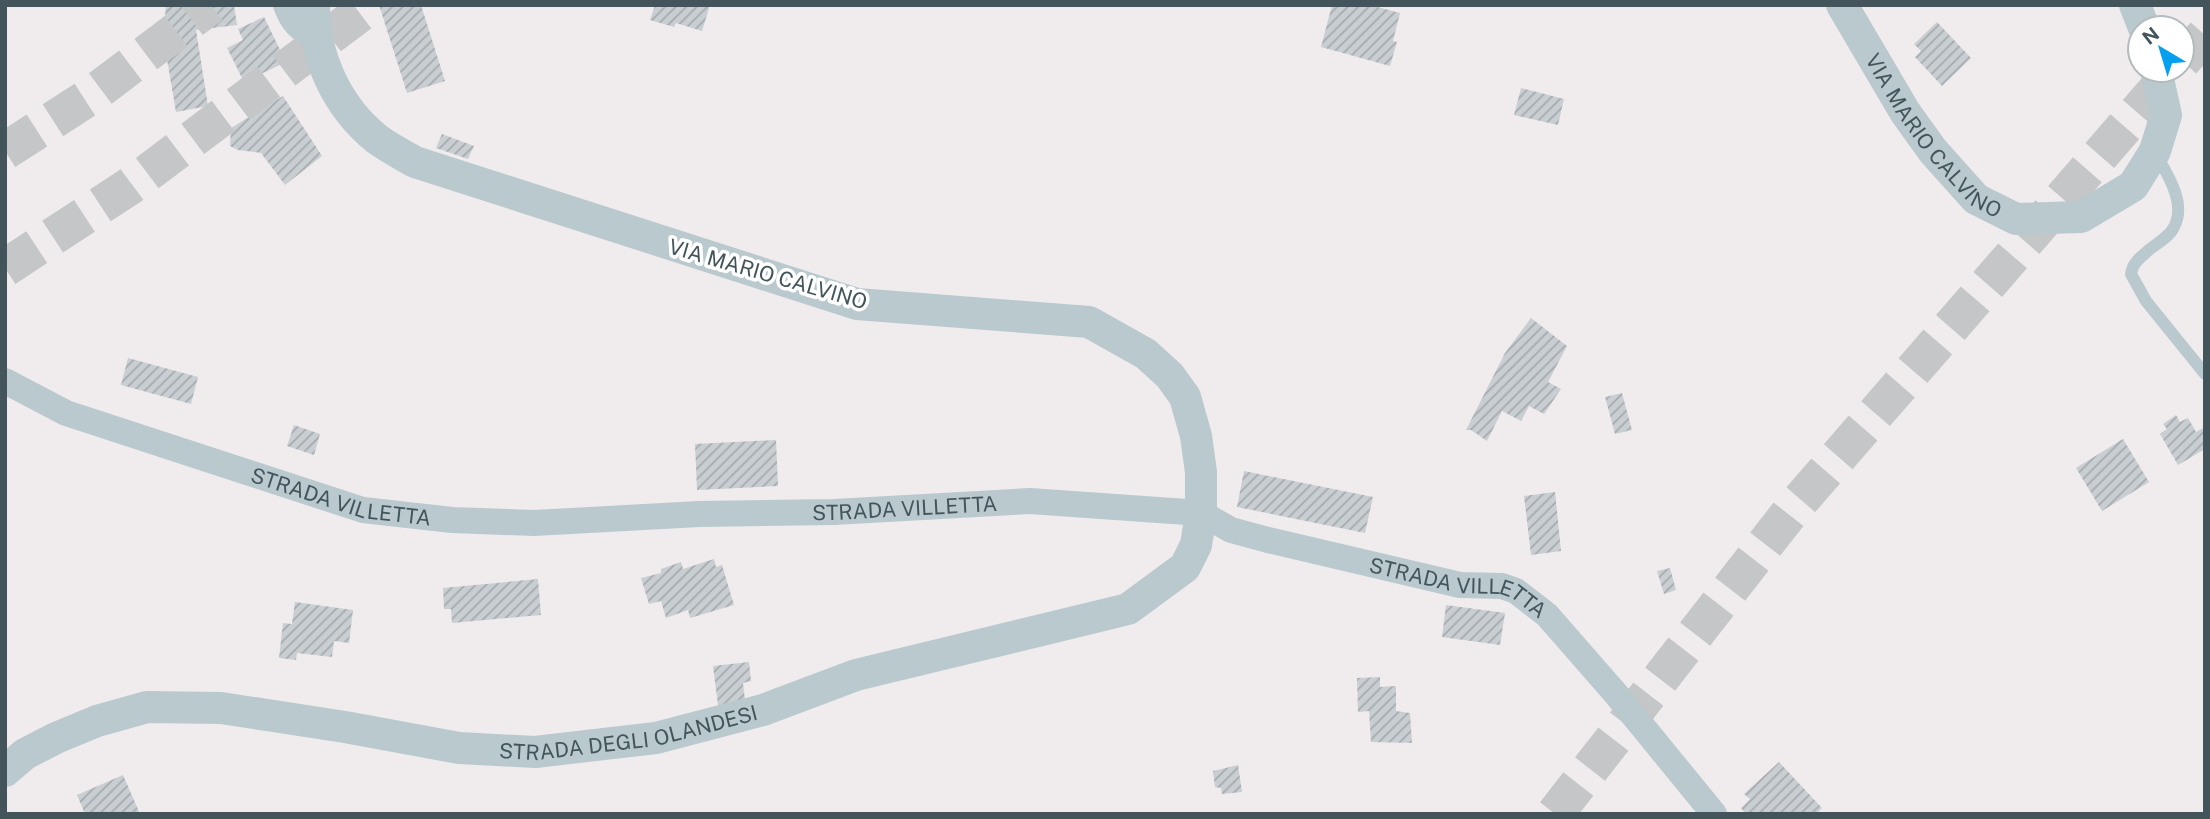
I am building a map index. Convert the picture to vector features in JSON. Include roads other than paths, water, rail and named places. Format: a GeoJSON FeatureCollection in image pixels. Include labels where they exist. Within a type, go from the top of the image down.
{"type":"FeatureCollection","features":[{"type":"Feature","properties":{"kind":"street"},"geometry":{"type":"LineString","coordinates":[[286,5],[291,19],[301,30],[315,36]]}},
{"type":"Feature","properties":{"kind":"street","name":"VIA MARIO CALVINO"},"geometry":{"type":"LineString","coordinates":[[314,5],[315,36],[332,85],[353,115],[378,140],[415,162],[857,304],[1089,322],[1146,354],[1170,376],[1185,397],[1196,436],[1201,513]]}},
{"type":"Feature","properties":{"kind":"street","name":"VIA MARIO CALVINO"},"geometry":{"type":"LineString","coordinates":[[1842,5],[1905,112],[1933,151],[1976,199],[2016,219],[2081,217],[2133,186],[2155,151],[2166,116],[2159,84]]}},
{"type":"Feature","properties":{"kind":"street","name":"STRADA VILLETTA"},"geometry":{"type":"LineString","coordinates":[[5,381],[66,413],[363,510],[452,520],[534,523],[699,514],[834,512],[1030,501],[1201,513],[1231,530],[1268,540],[1460,585],[1502,586],[1516,591],[1547,615],[1714,814]]}},
{"type":"Feature","properties":{"kind":"street","name":"STRADA DEGLI OLANDESI"},"geometry":{"type":"LineString","coordinates":[[5,771],[25,754],[55,738],[97,720],[147,707],[221,708],[459,748],[535,752],[656,738],[763,710],[856,675],[1128,609],[1185,567],[1196,545],[1201,513]]}},
{"type":"Feature","properties":{"kind":"lane"},"geometry":{"type":"LineString","coordinates":[[2155,151],[2177,195],[2177,215],[2174,226],[2167,235],[2133,264],[2131,275],[2146,301],[2205,374]]}},
{"type":"Feature","properties":{"kind":"tunnel"},"geometry":{"type":"LineString","coordinates":[[5,151],[89,97],[211,5]]}},
{"type":"Feature","properties":{"kind":"tunnel"},"geometry":{"type":"LineString","coordinates":[[5,268],[130,186],[371,5]]}},
{"type":"Feature","properties":{"kind":"tunnel"},"geometry":{"type":"LineString","coordinates":[[2196,45],[2205,35]]}},
{"type":"Feature","properties":{"kind":"tunnel"},"geometry":{"type":"LineString","coordinates":[[1555,814],[1791,511],[2162,84]]}}]}
